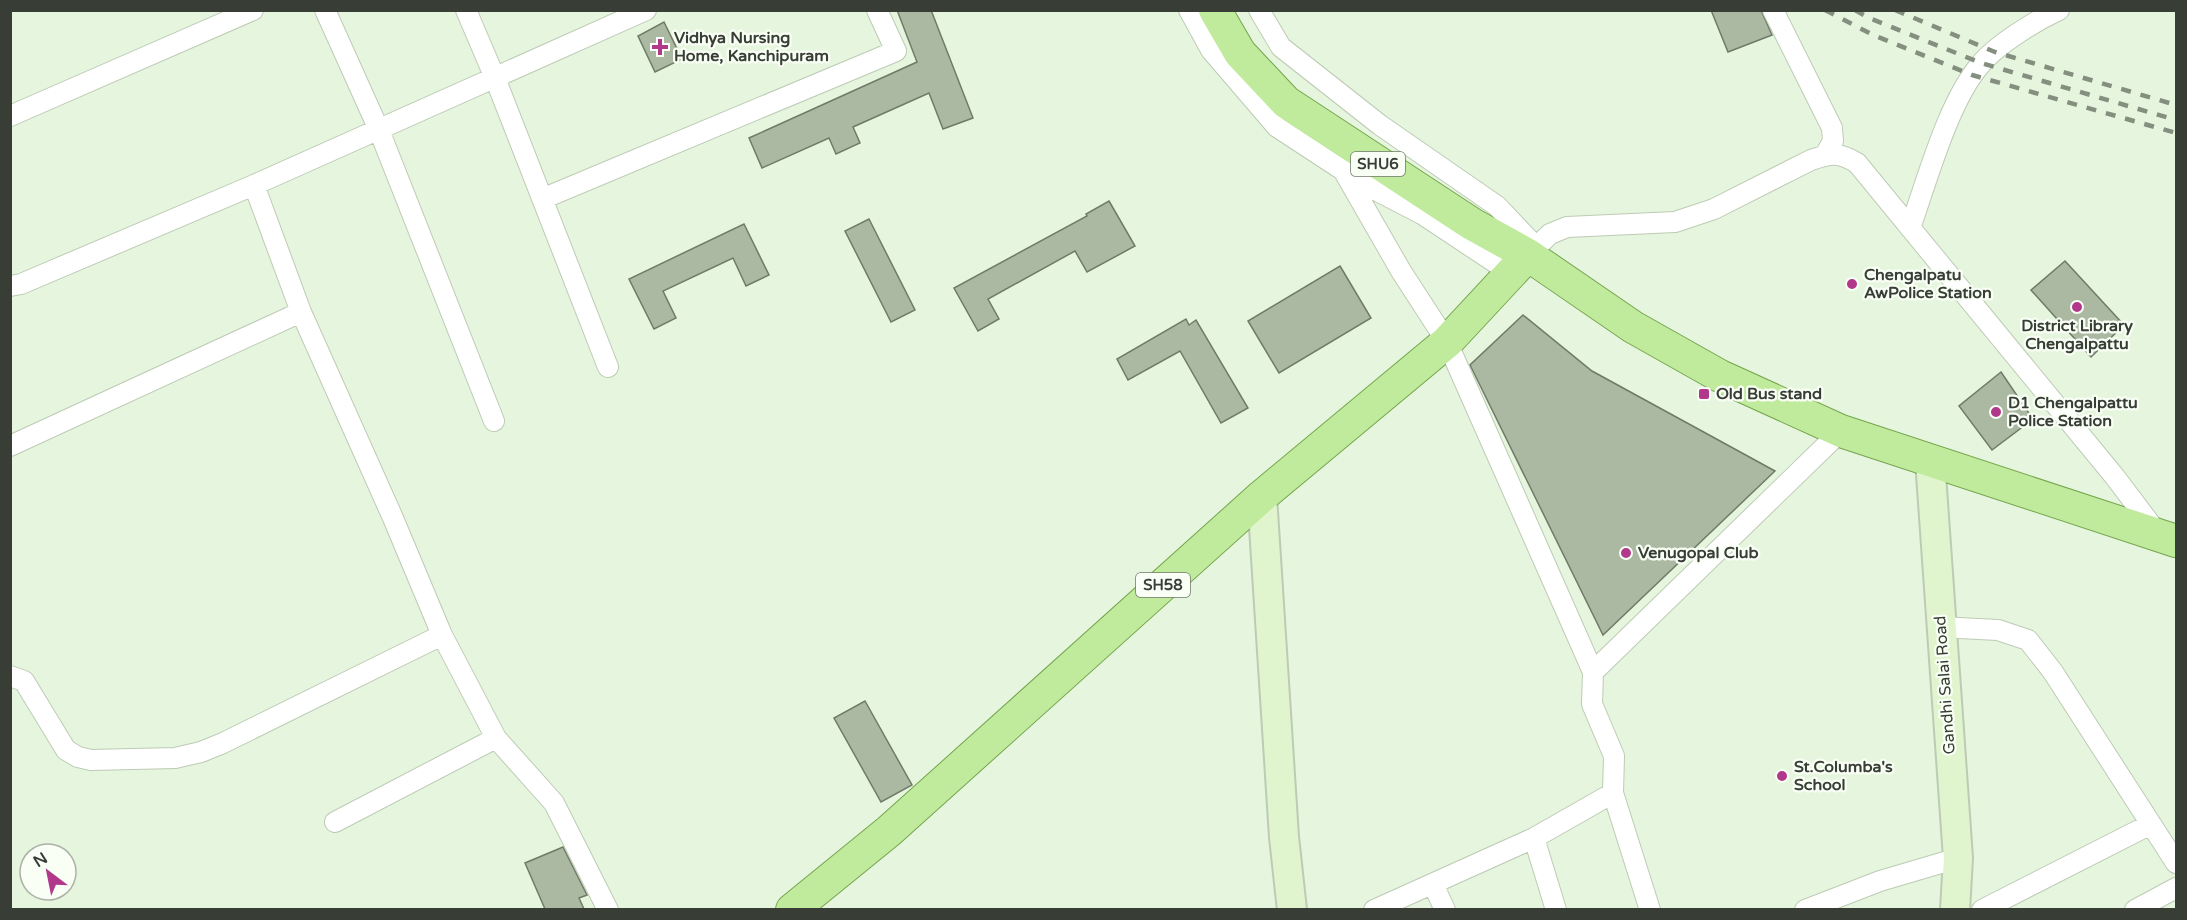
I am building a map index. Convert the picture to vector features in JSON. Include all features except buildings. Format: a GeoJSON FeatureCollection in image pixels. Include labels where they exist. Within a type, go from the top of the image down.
{"type":"FeatureCollection","features":[{"type":"Feature","properties":{"kind":"main road","name":"SHU6"},"geometry":{"type":"LineString","coordinates":[[1215,10],[1240,53],[1286,102],[1525,259],[1633,327],[1720,376],[1841,431],[2170,542]]}},
{"type":"Feature","properties":{"kind":"main road","name":"SH58"},"geometry":{"type":"LineString","coordinates":[[810,903],[1262,496],[1447,342],[1525,259]]}},
{"type":"Feature","properties":{"kind":"street"},"geometry":{"type":"LineString","coordinates":[[10,116],[253,10]]}},
{"type":"Feature","properties":{"kind":"street"},"geometry":{"type":"LineString","coordinates":[[324,10],[379,130],[494,421]]}},
{"type":"Feature","properties":{"kind":"street"},"geometry":{"type":"LineString","coordinates":[[466,10],[495,78],[608,367]]}},
{"type":"Feature","properties":{"kind":"street"},"geometry":{"type":"LineString","coordinates":[[10,286],[21,284],[254,185],[646,10]]}},
{"type":"Feature","properties":{"kind":"street"},"geometry":{"type":"LineString","coordinates":[[542,199],[896,51],[877,10]]}},
{"type":"Feature","properties":{"kind":"street"},"geometry":{"type":"LineString","coordinates":[[1189,10],[1211,50],[1277,127],[1364,184],[1422,214],[1525,259]]}},
{"type":"Feature","properties":{"kind":"street"},"geometry":{"type":"LineString","coordinates":[[1259,10],[1281,47],[1380,125],[1497,206],[1525,259]]}},
{"type":"Feature","properties":{"kind":"street"},"geometry":{"type":"LineString","coordinates":[[1773,10],[1832,128],[1833,141],[1825,155]]}},
{"type":"Feature","properties":{"kind":"street"},"geometry":{"type":"LineString","coordinates":[[1910,228],[1951,114],[1972,75],[1981,63],[2018,34],[2058,10]]}},
{"type":"Feature","properties":{"kind":"street"},"geometry":{"type":"LineString","coordinates":[[1525,259],[1550,234],[1566,227],[1675,222],[1714,209],[1811,160],[1825,155],[1842,154],[1857,163],[2170,542]]}},
{"type":"Feature","properties":{"kind":"street"},"geometry":{"type":"LineString","coordinates":[[1343,170],[1401,271],[1447,342],[1593,672],[1592,704],[1614,756],[1613,793],[1650,909]]}},
{"type":"Feature","properties":{"kind":"street"},"geometry":{"type":"LineString","coordinates":[[254,185],[302,312],[442,635],[496,738],[555,802],[608,909]]}},
{"type":"Feature","properties":{"kind":"street"},"geometry":{"type":"LineString","coordinates":[[10,446],[302,312]]}},
{"type":"Feature","properties":{"kind":"street"},"geometry":{"type":"LineString","coordinates":[[1593,672],[1841,431]]}},
{"type":"Feature","properties":{"kind":"street","name":"Gandhi Salai Road"},"geometry":{"type":"LineString","coordinates":[[1930,460],[1958,858],[1955,909]]}},
{"type":"Feature","properties":{"kind":"street"},"geometry":{"type":"LineString","coordinates":[[1262,496],[1283,826],[1292,909]]}},
{"type":"Feature","properties":{"kind":"street"},"geometry":{"type":"LineString","coordinates":[[1940,627],[1998,630],[2028,640],[2053,672],[2176,863]]}},
{"type":"Feature","properties":{"kind":"street"},"geometry":{"type":"LineString","coordinates":[[10,676],[24,681],[66,750],[78,757],[91,760],[175,758],[201,752],[223,743],[442,635]]}},
{"type":"Feature","properties":{"kind":"street"},"geometry":{"type":"LineString","coordinates":[[335,822],[496,738]]}},
{"type":"Feature","properties":{"kind":"street"},"geometry":{"type":"LineString","coordinates":[[1374,909],[1534,838],[1613,793]]}},
{"type":"Feature","properties":{"kind":"street"},"geometry":{"type":"LineString","coordinates":[[1982,909],[2151,824]]}},
{"type":"Feature","properties":{"kind":"street"},"geometry":{"type":"LineString","coordinates":[[1534,838],[1556,909]]}},
{"type":"Feature","properties":{"kind":"street"},"geometry":{"type":"LineString","coordinates":[[1805,909],[1880,882],[1958,858]]}},
{"type":"Feature","properties":{"kind":"street"},"geometry":{"type":"LineString","coordinates":[[1432,884],[1445,909]]}},
{"type":"Feature","properties":{"kind":"street"},"geometry":{"type":"LineString","coordinates":[[2135,909],[2176,888]]}},
{"type":"Feature","properties":{"kind":"railway"},"geometry":{"type":"LineString","coordinates":[[1825,10],[1873,35],[1972,75],[2176,133]]}},
{"type":"Feature","properties":{"kind":"railway"},"geometry":{"type":"LineString","coordinates":[[1855,10],[1869,18],[1981,63],[2176,120]]}},
{"type":"Feature","properties":{"kind":"railway"},"geometry":{"type":"LineString","coordinates":[[1895,10],[1995,52],[2176,105]]}},
{"type":"Feature","properties":{"kind":"place","name":"Vidhya Nursing Home, Kanchipuram"},"geometry":{"type":"Point","coordinates":[660,47]}},
{"type":"Feature","properties":{"kind":"place","name":"Chengalpatu AwPolice Station"},"geometry":{"type":"Point","coordinates":[1852,284]}},
{"type":"Feature","properties":{"kind":"place","name":"District Library Chengalpattu"},"geometry":{"type":"Point","coordinates":[2077,307]}},
{"type":"Feature","properties":{"kind":"place","name":"Old Bus stand"},"geometry":{"type":"Point","coordinates":[1704,394]}},
{"type":"Feature","properties":{"kind":"place","name":"D1 Chengalpattu Police Station"},"geometry":{"type":"Point","coordinates":[1996,412]}},
{"type":"Feature","properties":{"kind":"place","name":"Venugopal Club"},"geometry":{"type":"Point","coordinates":[1626,553]}},
{"type":"Feature","properties":{"kind":"place","name":"St.Columba's School"},"geometry":{"type":"Point","coordinates":[1782,776]}}]}
